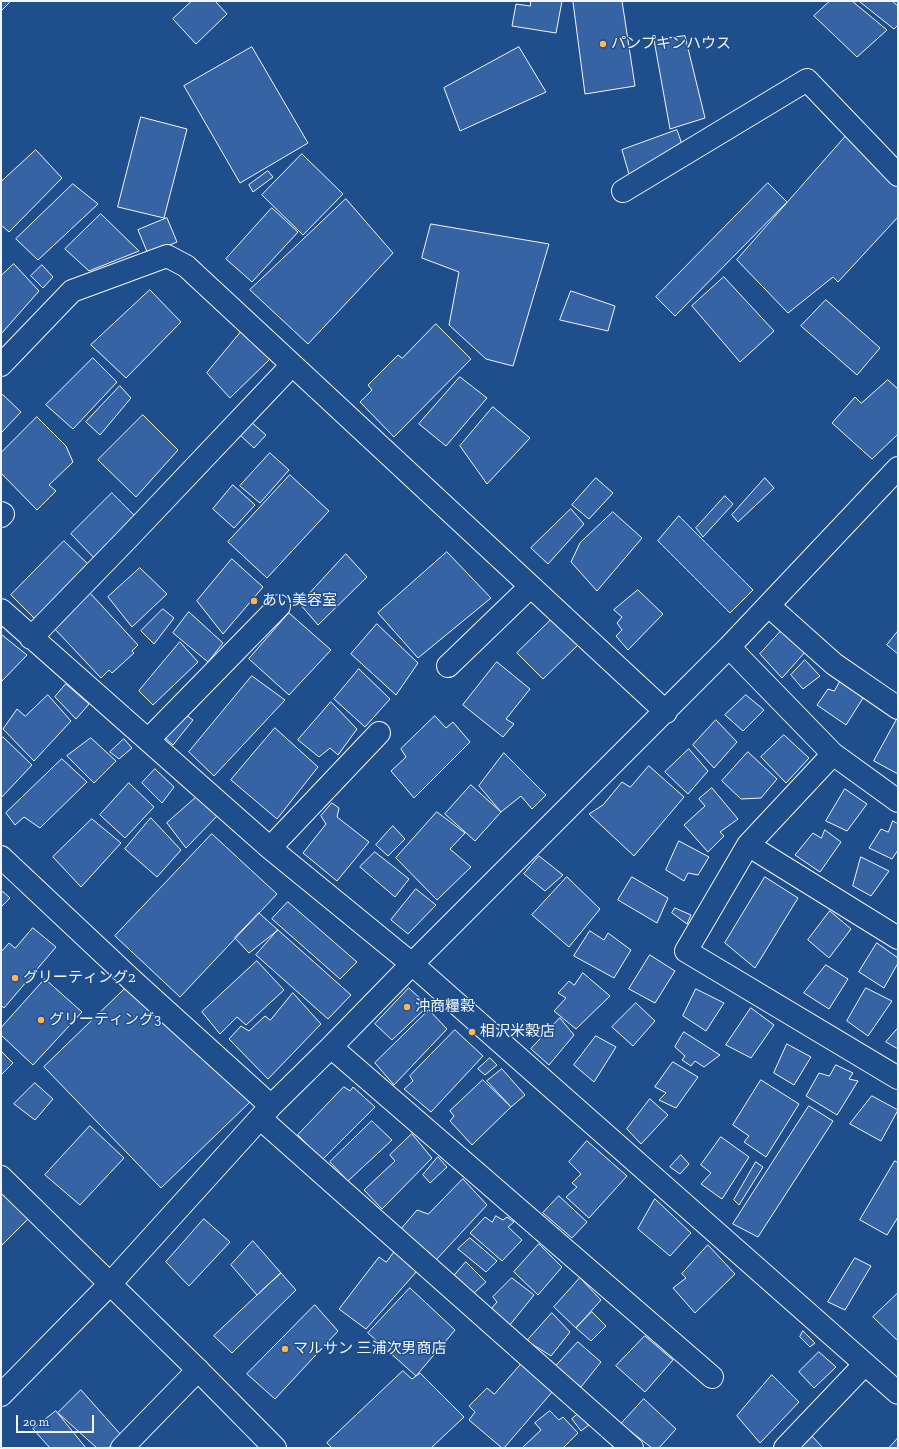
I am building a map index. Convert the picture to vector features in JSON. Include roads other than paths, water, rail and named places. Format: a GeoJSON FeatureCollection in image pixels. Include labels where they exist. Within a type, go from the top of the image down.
{"type":"FeatureCollection","features":[{"type":"Feature","properties":{"kind":"street"},"geometry":{"type":"LineString","coordinates":[[623,191],[807,80],[898,175]]}},
{"type":"Feature","properties":{"kind":"street"},"geometry":{"type":"LineString","coordinates":[[1,364],[72,291],[167,256],[186,266],[666,712]]}},
{"type":"Feature","properties":{"kind":"street"},"geometry":{"type":"LineString","coordinates":[[31,638],[292,365]]}},
{"type":"Feature","properties":{"kind":"street"},"geometry":{"type":"LineString","coordinates":[[1,1395],[110,1284],[266,1113],[412,964],[729,648],[898,468]]}},
{"type":"Feature","properties":{"kind":"street"},"geometry":{"type":"LineString","coordinates":[[1,513],[3,514],[1,516]]}},
{"type":"Feature","properties":{"kind":"street"},"geometry":{"type":"LineString","coordinates":[[448,666],[530,587]]}},
{"type":"Feature","properties":{"kind":"street"},"geometry":{"type":"LineString","coordinates":[[148,740],[279,606]]}},
{"type":"Feature","properties":{"kind":"street"},"geometry":{"type":"LineString","coordinates":[[768,606],[834,664],[898,708]]}},
{"type":"Feature","properties":{"kind":"street"},"geometry":{"type":"LineString","coordinates":[[1,610],[270,848],[412,964],[898,1394]]}},
{"type":"Feature","properties":{"kind":"street"},"geometry":{"type":"LineString","coordinates":[[729,648],[833,754],[898,801]]}},
{"type":"Feature","properties":{"kind":"street"},"geometry":{"type":"LineString","coordinates":[[270,848],[379,733]]}},
{"type":"Feature","properties":{"kind":"street"},"geometry":{"type":"LineString","coordinates":[[833,754],[748,845],[686,951],[898,1078]]}},
{"type":"Feature","properties":{"kind":"street"},"geometry":{"type":"LineString","coordinates":[[748,845],[898,938]]}},
{"type":"Feature","properties":{"kind":"street"},"geometry":{"type":"LineString","coordinates":[[1,857],[128,975],[266,1113],[632,1448]]}},
{"type":"Feature","properties":{"kind":"street"},"geometry":{"type":"LineString","coordinates":[[331,1047],[712,1377]]}},
{"type":"Feature","properties":{"kind":"street"},"geometry":{"type":"LineString","coordinates":[[1,1177],[276,1448]]}},
{"type":"Feature","properties":{"kind":"street"},"geometry":{"type":"LineString","coordinates":[[785,1448],[865,1364]]}},
{"type":"Feature","properties":{"kind":"street"},"geometry":{"type":"LineString","coordinates":[[122,1448],[198,1370]]}},
{"type":"Feature","properties":{"kind":"place","name":"パンプキンハウス"},"geometry":{"type":"Point","coordinates":[603,44]}},
{"type":"Feature","properties":{"kind":"place","name":"あい美容室"},"geometry":{"type":"Point","coordinates":[254,601]}},
{"type":"Feature","properties":{"kind":"place","name":"グリーティング2"},"geometry":{"type":"Point","coordinates":[15,978]}},
{"type":"Feature","properties":{"kind":"place","name":"沖商糧穀"},"geometry":{"type":"Point","coordinates":[407,1007]}},
{"type":"Feature","properties":{"kind":"place","name":"グリーティング3"},"geometry":{"type":"Point","coordinates":[41,1020]}},
{"type":"Feature","properties":{"kind":"place","name":"相沢米穀店"},"geometry":{"type":"Point","coordinates":[472,1032]}},
{"type":"Feature","properties":{"kind":"place","name":"マルサン 三浦次男商店"},"geometry":{"type":"Point","coordinates":[285,1349]}}]}
